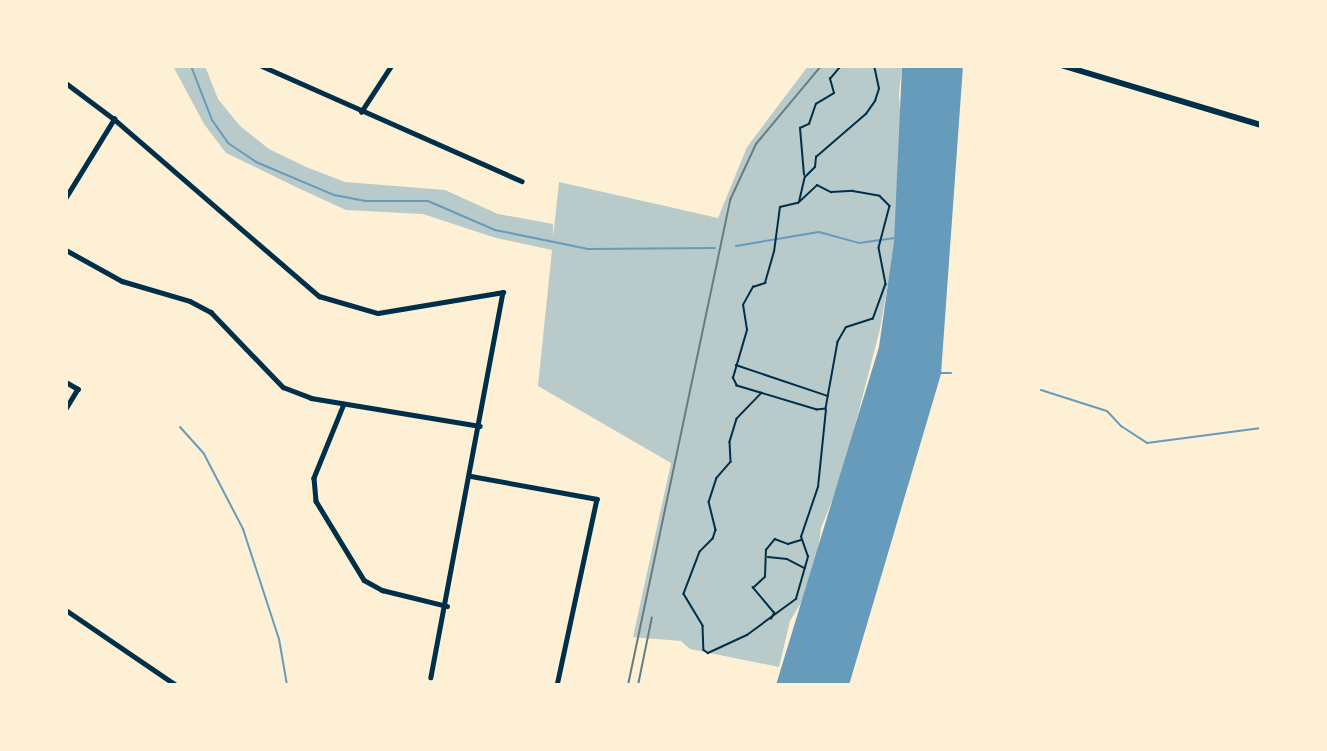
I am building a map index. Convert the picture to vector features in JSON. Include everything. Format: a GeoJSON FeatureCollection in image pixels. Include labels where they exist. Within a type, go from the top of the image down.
{"type":"FeatureCollection","features":[{"type":"Feature","properties":{"kind":"main road"},"geometry":{"type":"LineString","coordinates":[[1064,66],[1261,125]]}},
{"type":"Feature","properties":{"kind":"street"},"geometry":{"type":"LineString","coordinates":[[262,66],[361,112],[522,181]]}},
{"type":"Feature","properties":{"kind":"street"},"geometry":{"type":"LineString","coordinates":[[361,112],[391,66]]}},
{"type":"Feature","properties":{"kind":"street"},"geometry":{"type":"LineString","coordinates":[[66,83],[114,119],[319,296],[378,313],[503,292],[447,606],[431,677]]}},
{"type":"Feature","properties":{"kind":"street"},"geometry":{"type":"LineString","coordinates":[[66,197],[114,119]]}},
{"type":"Feature","properties":{"kind":"street"},"geometry":{"type":"LineString","coordinates":[[66,250],[122,281],[190,301],[211,312],[284,387],[344,404],[480,426]]}},
{"type":"Feature","properties":{"kind":"street"},"geometry":{"type":"LineString","coordinates":[[66,382],[78,389],[66,409]]}},
{"type":"Feature","properties":{"kind":"street"},"geometry":{"type":"LineString","coordinates":[[344,404],[314,478],[316,501],[364,580],[381,590],[447,606]]}},
{"type":"Feature","properties":{"kind":"street"},"geometry":{"type":"LineString","coordinates":[[471,476],[597,499],[557,685]]}},
{"type":"Feature","properties":{"kind":"street"},"geometry":{"type":"LineString","coordinates":[[66,610],[176,685]]}},
{"type":"Feature","properties":{"kind":"path"},"geometry":{"type":"LineString","coordinates":[[798,203],[805,177],[800,128],[809,124],[816,104],[834,93],[830,79],[841,66]]}},
{"type":"Feature","properties":{"kind":"path"},"geometry":{"type":"LineString","coordinates":[[805,177],[815,167],[816,157],[866,114],[875,101],[879,89],[874,66]]}},
{"type":"Feature","properties":{"kind":"path"},"geometry":{"type":"LineString","coordinates":[[763,391],[737,419],[730,441],[731,462],[717,478],[709,502],[716,530],[714,539],[700,552],[684,594],[703,626],[704,650],[708,652],[770,620],[796,599],[808,557],[802,540],[806,515],[818,487],[826,409],[838,342],[846,328],[873,319],[886,284],[879,248],[890,206],[880,196],[853,191],[831,192],[817,185],[798,203],[780,207],[774,252],[765,283],[753,287],[743,305],[747,330],[733,378],[737,386],[763,391],[784,401],[826,409]]}},
{"type":"Feature","properties":{"kind":"path"},"geometry":{"type":"LineString","coordinates":[[735,365],[828,396]]}},
{"type":"Feature","properties":{"kind":"path"},"geometry":{"type":"LineString","coordinates":[[770,620],[774,613],[753,588],[765,577],[766,550],[775,539],[789,544],[802,540]]}},
{"type":"Feature","properties":{"kind":"path"},"geometry":{"type":"LineString","coordinates":[[767,557],[787,559],[805,568]]}},
{"type":"Feature","properties":{"kind":"shaded area"},"geometry":{"type":"Polygon","coordinates":[[[173,66],[205,66],[218,99],[240,126],[269,149],[306,167],[345,182],[445,190],[498,214],[553,224],[553,238],[559,182],[718,218],[747,147],[808,66],[902,66],[899,94],[905,190],[880,329],[842,476],[821,528],[814,581],[790,621],[779,667],[690,649],[681,641],[633,637],[671,463],[538,386],[552,250],[496,238],[423,214],[346,210],[296,187],[226,153],[204,124],[173,66]]]}},
{"type":"Feature","properties":{"kind":"water"},"geometry":{"type":"Polygon","coordinates":[[[902,66],[963,66],[941,374],[849,685],[776,685],[879,347],[894,242],[902,66]]]}},
{"type":"Feature","properties":{"kind":"waterway"},"geometry":{"type":"LineString","coordinates":[[191,66],[212,120],[228,143],[256,162],[334,195],[365,201],[428,201],[495,230],[588,249],[715,248]]}},
{"type":"Feature","properties":{"kind":"waterway"},"geometry":{"type":"LineString","coordinates":[[736,246],[819,232],[859,243],[895,238]]}},
{"type":"Feature","properties":{"kind":"waterway"},"geometry":{"type":"LineString","coordinates":[[939,373],[951,373]]}},
{"type":"Feature","properties":{"kind":"waterway"},"geometry":{"type":"LineString","coordinates":[[1041,390],[1107,411],[1121,426],[1147,443],[1261,428]]}},
{"type":"Feature","properties":{"kind":"waterway"},"geometry":{"type":"LineString","coordinates":[[180,427],[204,454],[243,529],[279,639],[287,685]]}},
{"type":"Feature","properties":{"kind":"railway"},"geometry":{"type":"LineString","coordinates":[[628,685],[730,200],[756,144],[821,66]]}},
{"type":"Feature","properties":{"kind":"railway"},"geometry":{"type":"LineString","coordinates":[[638,685],[652,617]]}}]}
